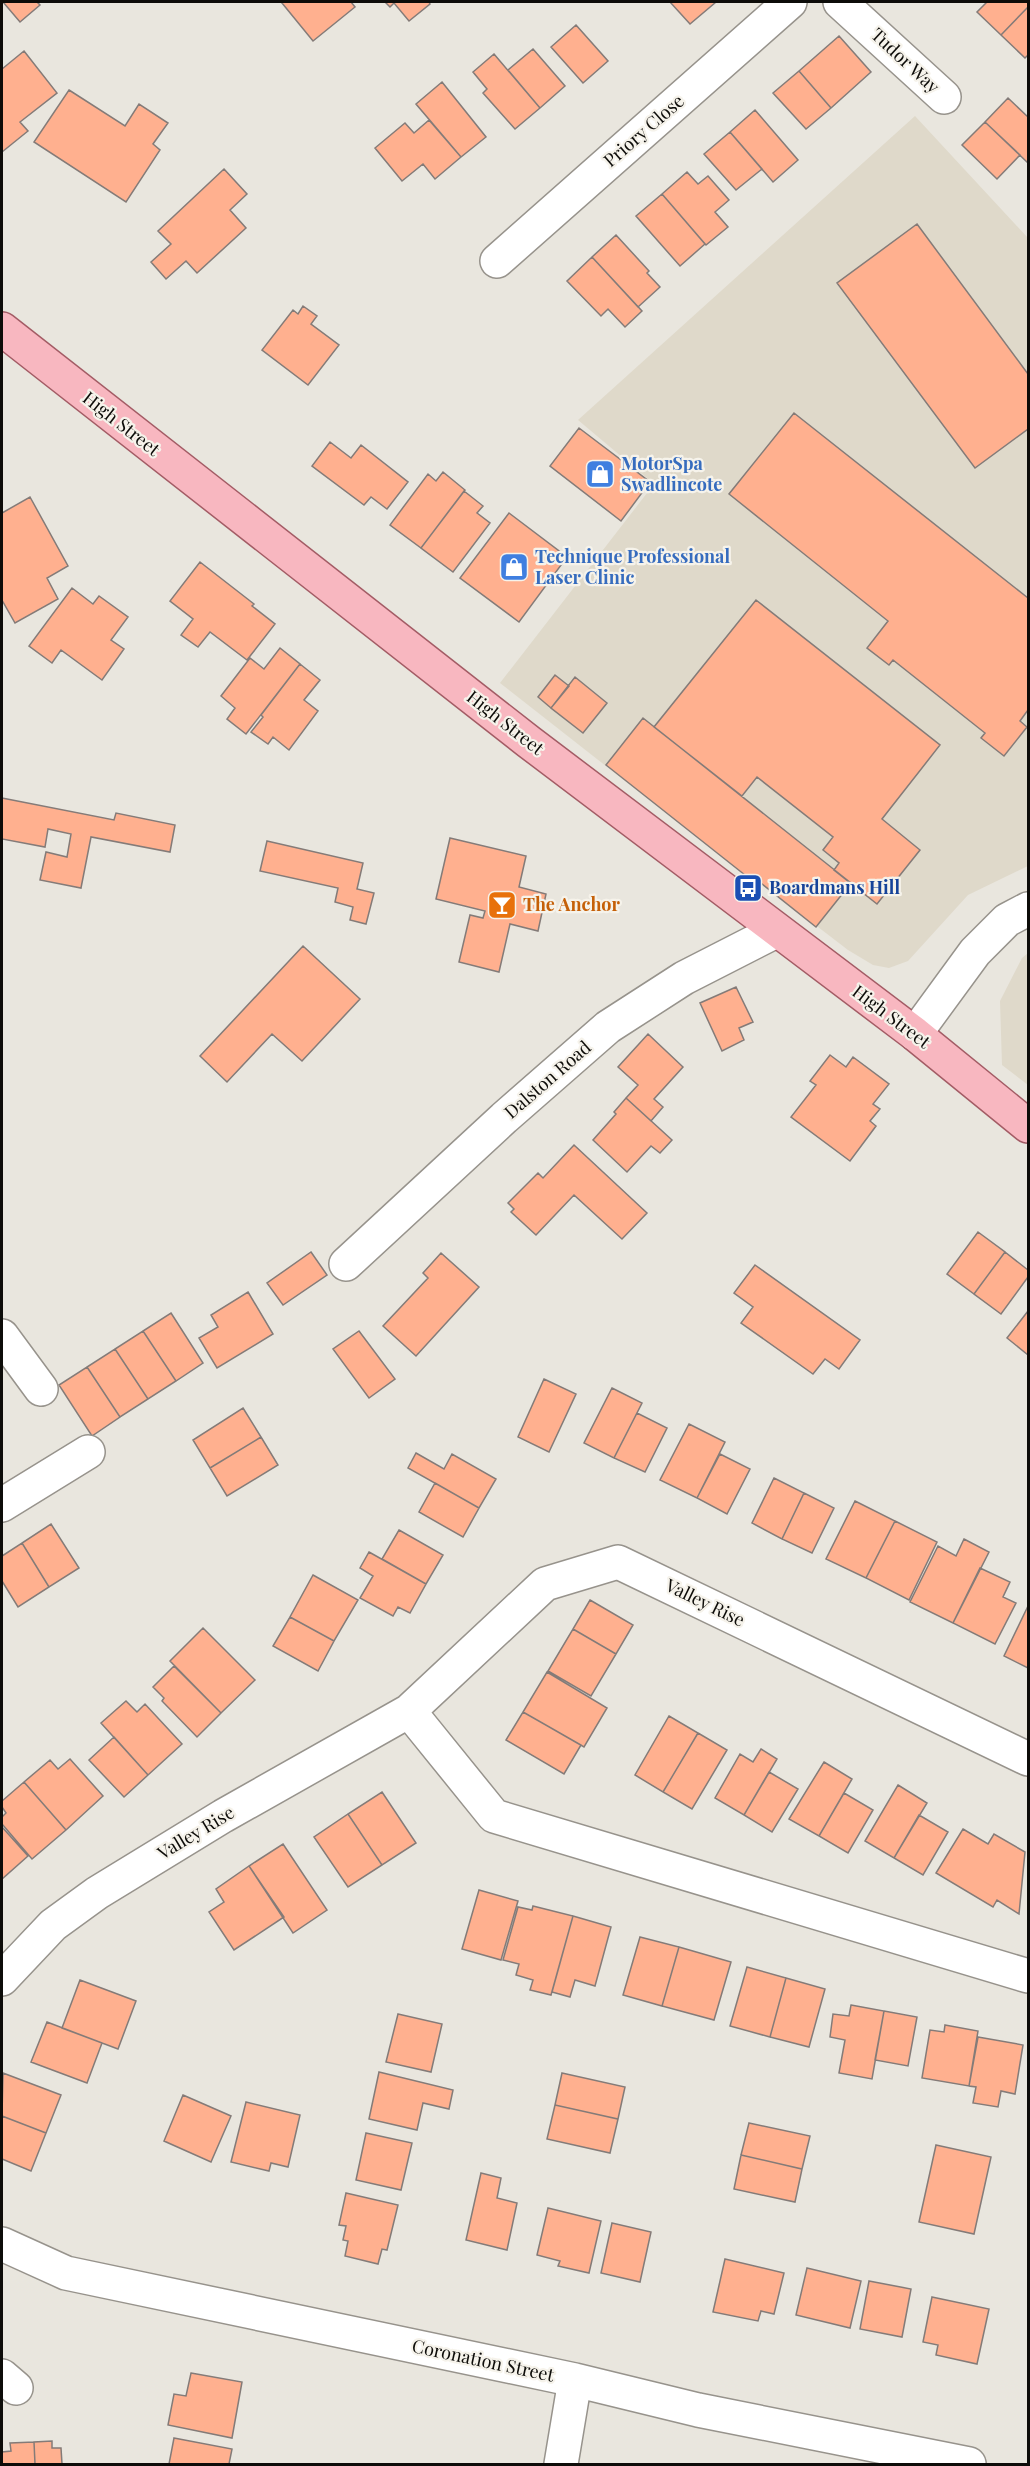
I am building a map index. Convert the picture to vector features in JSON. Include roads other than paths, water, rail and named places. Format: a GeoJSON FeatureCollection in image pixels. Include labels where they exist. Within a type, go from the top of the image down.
{"type":"FeatureCollection","features":[{"type":"Feature","properties":{"kind":"main road","name":"High Street"},"geometry":{"type":"LineString","coordinates":[[2,329],[224,505],[776,931],[915,1034],[1019,1120]]}},
{"type":"Feature","properties":{"kind":"street","name":"Priory Close"},"geometry":{"type":"LineString","coordinates":[[497,261],[790,2]]}},
{"type":"Feature","properties":{"kind":"street","name":"Tudor Way"},"geometry":{"type":"LineString","coordinates":[[840,2],[944,96]]}},
{"type":"Feature","properties":{"kind":"street"},"geometry":{"type":"LineString","coordinates":[[915,1034],[975,952],[1007,920],[1029,909]]}},
{"type":"Feature","properties":{"kind":"street","name":"Dalston Road"},"geometry":{"type":"LineString","coordinates":[[346,1264],[504,1118],[608,1027],[684,978],[776,931]]}},
{"type":"Feature","properties":{"kind":"street"},"geometry":{"type":"LineString","coordinates":[[2,1336],[41,1389]]}},
{"type":"Feature","properties":{"kind":"street"},"geometry":{"type":"LineString","coordinates":[[2,1505],[88,1452]]}},
{"type":"Feature","properties":{"kind":"street","name":"Valley Rise"},"geometry":{"type":"LineString","coordinates":[[2,1978],[53,1925],[97,1893],[223,1816],[409,1711],[545,1584],[618,1562],[1029,1759]]}},
{"type":"Feature","properties":{"kind":"street"},"geometry":{"type":"LineString","coordinates":[[409,1711],[494,1816],[1029,1976]]}},
{"type":"Feature","properties":{"kind":"street","name":"Coronation Street"},"geometry":{"type":"LineString","coordinates":[[2,2244],[66,2273],[575,2380],[698,2410],[969,2464]]}},
{"type":"Feature","properties":{"kind":"street"},"geometry":{"type":"LineString","coordinates":[[561,2464],[575,2380]]}},
{"type":"Feature","properties":{"kind":"place","name":"MotorSpa Swadlincote"},"geometry":{"type":"Point","coordinates":[600,474]}},
{"type":"Feature","properties":{"kind":"place","name":"Technique Professional Laser Clinic"},"geometry":{"type":"Point","coordinates":[514,567]}},
{"type":"Feature","properties":{"kind":"place","name":"Boardmans Hill"},"geometry":{"type":"Point","coordinates":[748,888]}},
{"type":"Feature","properties":{"kind":"place","name":"The Anchor"},"geometry":{"type":"Point","coordinates":[502,905]}}]}
